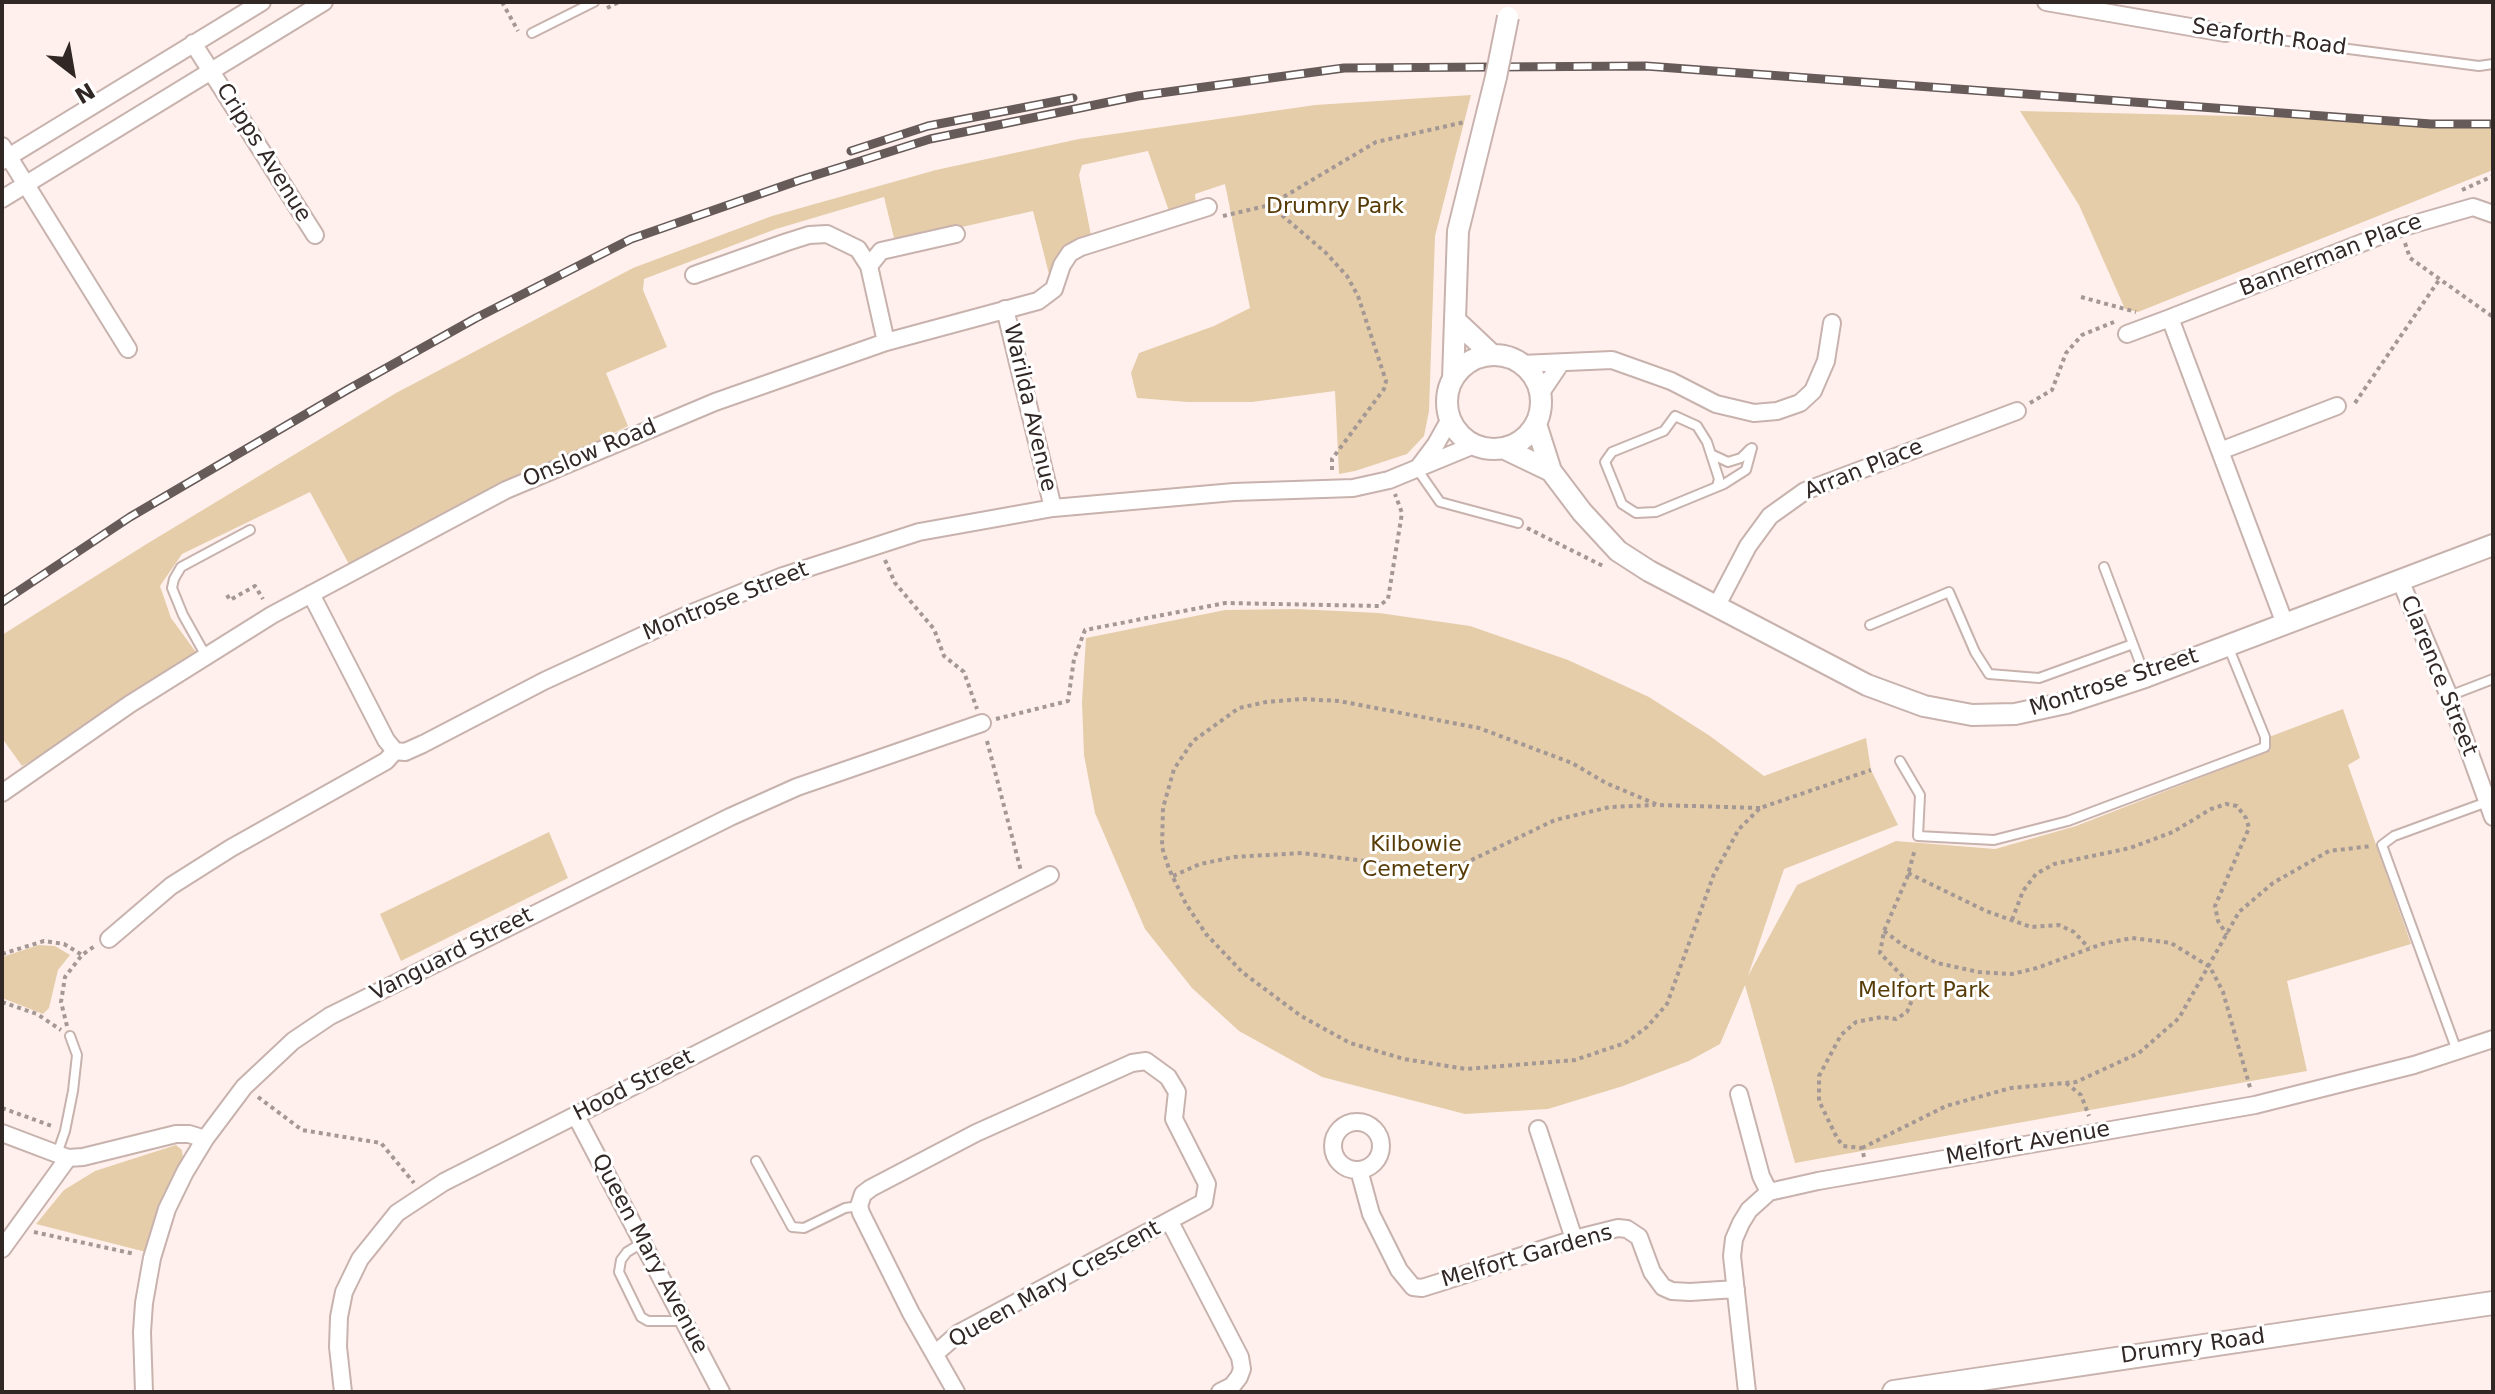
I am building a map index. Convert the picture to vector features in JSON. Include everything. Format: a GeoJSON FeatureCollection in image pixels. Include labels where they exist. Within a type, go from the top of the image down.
{"type":"FeatureCollection","features":[{"type":"Feature","properties":{"kind":"main road","name":"Drumry Road"},"geometry":{"type":"LineString","coordinates":[[1894,1392],[2000,1383],[2493,1303]]}},
{"type":"Feature","properties":{"kind":"street"},"geometry":{"type":"LineString","coordinates":[[128,349],[4,155],[262,2]]}},
{"type":"Feature","properties":{"kind":"street"},"geometry":{"type":"LineString","coordinates":[[2,199],[324,2]]}},
{"type":"Feature","properties":{"kind":"street","name":"Seaforth Road"},"geometry":{"type":"LineString","coordinates":[[2046,2],[2225,33]]}},
{"type":"Feature","properties":{"kind":"street"},"geometry":{"type":"LineString","coordinates":[[1453,379],[1463,367],[1476,359],[1492,355],[1512,359],[1530,372],[1540,394],[1536,424],[1527,435],[1503,448],[1474,445],[1459,434],[1450,419],[1447,405],[1453,379],[1457,322],[1458,231],[1509,10]]}},
{"type":"Feature","properties":{"kind":"street","name":"Cripps Avenue"},"geometry":{"type":"LineString","coordinates":[[193,43],[315,235]]}},
{"type":"Feature","properties":{"kind":"street","name":"Onslow Road"},"geometry":{"type":"LineString","coordinates":[[2,793],[79,738],[272,615],[460,513],[559,467],[715,402],[886,342],[1047,296],[1054,289],[1062,265],[1070,253],[1208,207]]}},
{"type":"Feature","properties":{"kind":"street","name":"Bannerman Place"},"geometry":{"type":"LineString","coordinates":[[2127,334],[2400,228],[2473,207],[2493,214]]}},
{"type":"Feature","properties":{"kind":"street"},"geometry":{"type":"LineString","coordinates":[[694,275],[787,242],[827,234],[858,249],[869,266],[886,342]]}},
{"type":"Feature","properties":{"kind":"street"},"geometry":{"type":"LineString","coordinates":[[869,266],[881,251],[956,234]]}},
{"type":"Feature","properties":{"kind":"street","name":"Warilda Avenue"},"geometry":{"type":"LineString","coordinates":[[1005,309],[1053,508]]}},
{"type":"Feature","properties":{"kind":"street"},"geometry":{"type":"LineString","coordinates":[[2170,318],[2285,624]]}},
{"type":"Feature","properties":{"kind":"street"},"geometry":{"type":"LineString","coordinates":[[1457,322],[1492,355]]}},
{"type":"Feature","properties":{"kind":"street"},"geometry":{"type":"LineString","coordinates":[[1521,364],[1612,360],[1671,381],[1716,404],[1754,413],[1777,411],[1800,403],[1813,391],[1826,361],[1832,323]]}},
{"type":"Feature","properties":{"kind":"street"},"geometry":{"type":"LineString","coordinates":[[1540,394],[1561,363]]}},
{"type":"Feature","properties":{"kind":"street"},"geometry":{"type":"LineString","coordinates":[[2220,451],[2337,406]]}},
{"type":"Feature","properties":{"kind":"street","name":"Arran Place"},"geometry":{"type":"LineString","coordinates":[[1716,607],[1748,546],[1770,516],[1805,491],[2017,411]]}},
{"type":"Feature","properties":{"kind":"street"},"geometry":{"type":"LineString","coordinates":[[1417,469],[1450,419]]}},
{"type":"Feature","properties":{"kind":"street","name":"Montrose Street"},"geometry":{"type":"LineString","coordinates":[[1536,424],[1551,471],[1582,512],[1618,551],[1649,571],[1867,685],[1924,706],[1972,715],[2015,714],[2066,703],[2145,677],[2493,545]]}},
{"type":"Feature","properties":{"kind":"street","name":"Montrose Street"},"geometry":{"type":"LineString","coordinates":[[109,939],[171,886],[231,848],[386,761],[395,751],[405,752],[423,744],[544,681],[687,615],[783,576],[919,532],[1053,508],[1234,492],[1332,491],[1389,480],[1474,445]]}},
{"type":"Feature","properties":{"kind":"street","name":"Montrose Street"},"geometry":{"type":"LineString","coordinates":[[1503,448],[1551,471]]}},
{"type":"Feature","properties":{"kind":"street","name":"Clarence Street"},"geometry":{"type":"LineString","coordinates":[[2400,580],[2491,806]]}},
{"type":"Feature","properties":{"kind":"street"},"geometry":{"type":"LineString","coordinates":[[311,594],[386,740],[395,751]]}},
{"type":"Feature","properties":{"kind":"street","name":"Vanguard Street"},"geometry":{"type":"LineString","coordinates":[[144,1392],[142,1332],[152,1258],[167,1209],[205,1139],[244,1087],[293,1041],[330,1016],[599,881],[797,787],[982,723]]}},
{"type":"Feature","properties":{"kind":"street","name":"Hood Street"},"geometry":{"type":"LineString","coordinates":[[343,1392],[338,1347],[344,1292],[360,1259],[397,1213],[423,1195],[1050,875]]}},
{"type":"Feature","properties":{"kind":"street","name":"Melfort Avenue"},"geometry":{"type":"LineString","coordinates":[[1769,1192],[1866,1172],[2255,1105],[2493,1039]]}},
{"type":"Feature","properties":{"kind":"street"},"geometry":{"type":"LineString","coordinates":[[956,1392],[911,1313],[859,1206],[863,1194],[976,1133],[1139,1060],[1146,1061],[1174,1084],[1177,1092],[1174,1119],[1207,1184],[1204,1202],[1170,1222]]}},
{"type":"Feature","properties":{"kind":"street"},"geometry":{"type":"LineString","coordinates":[[1739,1094],[1761,1176],[1769,1192],[1749,1210],[1734,1239],[1732,1256],[1747,1392]]}},
{"type":"Feature","properties":{"kind":"street","name":"Queen Mary Avenue"},"geometry":{"type":"LineString","coordinates":[[576,1116],[721,1392]]}},
{"type":"Feature","properties":{"kind":"street"},"geometry":{"type":"LineString","coordinates":[[1538,1129],[1574,1239]]}},
{"type":"Feature","properties":{"kind":"street"},"geometry":{"type":"LineString","coordinates":[[2,1133],[62,1156],[83,1157],[176,1134],[205,1139]]}},
{"type":"Feature","properties":{"kind":"street"},"geometry":{"type":"LineString","coordinates":[[2,1249],[62,1156]]}},
{"type":"Feature","properties":{"kind":"street","name":"Melfort Gardens"},"geometry":{"type":"LineString","coordinates":[[1359,1170],[1371,1214],[1399,1270],[1413,1287],[1422,1288],[1618,1228],[1627,1229],[1639,1237],[1652,1272],[1663,1287],[1690,1292],[1736,1289]]}},
{"type":"Feature","properties":{"kind":"street","name":"Queen Mary Crescent"},"geometry":{"type":"LineString","coordinates":[[936,1353],[959,1333],[1170,1222],[1240,1357],[1242,1369],[1239,1377],[1232,1386],[1220,1392]]}},
{"type":"Feature","properties":{"kind":"lane"},"geometry":{"type":"LineString","coordinates":[[532,33],[594,2]]}},
{"type":"Feature","properties":{"kind":"lane","name":"Seaforth Road"},"geometry":{"type":"LineString","coordinates":[[2225,33],[2479,66],[2493,64]]}},
{"type":"Feature","properties":{"kind":"lane"},"geometry":{"type":"LineString","coordinates":[[1713,455],[1728,462],[1741,458],[1752,448],[1746,470],[1717,486],[1656,512],[1636,513],[1622,504],[1605,462],[1612,452],[1664,431],[1675,416],[1697,426],[1713,455],[1719,479],[1717,486]]}},
{"type":"Feature","properties":{"kind":"lane"},"geometry":{"type":"LineString","coordinates":[[1417,469],[1440,502],[1518,523]]}},
{"type":"Feature","properties":{"kind":"lane"},"geometry":{"type":"LineString","coordinates":[[206,656],[183,615],[172,588],[174,579],[181,567],[250,530]]}},
{"type":"Feature","properties":{"kind":"lane"},"geometry":{"type":"LineString","coordinates":[[2104,567],[2145,677]]}},
{"type":"Feature","properties":{"kind":"lane"},"geometry":{"type":"LineString","coordinates":[[1870,625],[1949,592],[1975,652],[1989,674],[2039,678],[2133,644]]}},
{"type":"Feature","properties":{"kind":"lane"},"geometry":{"type":"LineString","coordinates":[[1900,761],[1920,795],[1918,836],[1994,840],[2068,821],[2265,747],[2265,737],[2228,646]]}},
{"type":"Feature","properties":{"kind":"lane"},"geometry":{"type":"LineString","coordinates":[[2449,696],[2493,679]]}},
{"type":"Feature","properties":{"kind":"lane"},"geometry":{"type":"LineString","coordinates":[[2457,1051],[2382,845],[2394,836],[2491,806]]}},
{"type":"Feature","properties":{"kind":"lane"},"geometry":{"type":"LineString","coordinates":[[62,1156],[77,1055],[70,1036]]}},
{"type":"Feature","properties":{"kind":"lane"},"geometry":{"type":"LineString","coordinates":[[756,1161],[792,1227],[804,1228],[845,1208],[859,1206]]}},
{"type":"Feature","properties":{"kind":"lane"},"geometry":{"type":"LineString","coordinates":[[642,1243],[627,1252],[621,1260],[619,1272],[641,1317],[648,1321],[684,1321]]}},
{"type":"Feature","properties":{"kind":"path"},"geometry":{"type":"LineString","coordinates":[[1208,207],[1224,216],[1270,205],[1376,142],[1487,116]]}},
{"type":"Feature","properties":{"kind":"path"},"geometry":{"type":"LineString","coordinates":[[1270,205],[1325,252],[1347,276],[1358,296],[1386,381],[1384,389],[1332,459],[1332,491]]}},
{"type":"Feature","properties":{"kind":"path"},"geometry":{"type":"LineString","coordinates":[[2400,228],[2410,258],[2493,317]]}},
{"type":"Feature","properties":{"kind":"path"},"geometry":{"type":"LineString","coordinates":[[2337,406],[2354,404],[2439,280]]}},
{"type":"Feature","properties":{"kind":"path"},"geometry":{"type":"LineString","coordinates":[[2017,411],[2052,390],[2066,353],[2082,335],[2138,312]]}},
{"type":"Feature","properties":{"kind":"path"},"geometry":{"type":"LineString","coordinates":[[982,723],[1068,701],[1074,659],[1085,630],[1225,603],[1379,606],[1388,599],[1402,513],[1389,480]]}},
{"type":"Feature","properties":{"kind":"path"},"geometry":{"type":"LineString","coordinates":[[1518,523],[1606,568],[1618,551]]}},
{"type":"Feature","properties":{"kind":"path"},"geometry":{"type":"LineString","coordinates":[[878,544],[895,583],[934,629],[944,656],[964,672],[982,723],[1026,885]]}},
{"type":"Feature","properties":{"kind":"path"},"geometry":{"type":"LineString","coordinates":[[227,595],[230,600],[255,586],[272,615]]}},
{"type":"Feature","properties":{"kind":"path"},"geometry":{"type":"LineString","coordinates":[[1658,805],[1606,783],[1572,763],[1479,728],[1339,701],[1302,699],[1266,702],[1239,708],[1193,741],[1174,769],[1163,808],[1162,847],[1172,877],[1206,934],[1242,972],[1271,996],[1350,1043],[1404,1059],[1466,1069],[1575,1060],[1625,1043],[1647,1027],[1667,1004],[1714,874],[1739,829],[1760,808]]}},
{"type":"Feature","properties":{"kind":"path"},"geometry":{"type":"LineString","coordinates":[[1172,877],[1200,864],[1234,857],[1302,853],[1419,868],[1459,866],[1555,820],[1610,807],[1760,808],[1871,770]]}},
{"type":"Feature","properties":{"kind":"path"},"geometry":{"type":"LineString","coordinates":[[2012,920],[2023,891],[2036,874],[2054,864],[2130,848],[2173,832],[2211,809],[2226,804],[2237,806],[2249,828],[2215,906],[2218,921],[2227,935]]}},
{"type":"Feature","properties":{"kind":"path"},"geometry":{"type":"LineString","coordinates":[[1918,836],[1908,873],[1884,931],[1880,953],[1911,985],[1912,1000],[1907,1012],[1896,1019],[1873,1018],[1856,1022],[1841,1035],[1819,1076],[1819,1101],[1843,1146],[1862,1148],[1946,1106],[2011,1088],[2076,1082],[2139,1053],[2179,1018],[2239,912],[2273,883],[2329,851],[2382,845]]}},
{"type":"Feature","properties":{"kind":"path"},"geometry":{"type":"LineString","coordinates":[[1908,873],[1986,911],[2031,927],[2059,925],[2074,932],[2089,948]]}},
{"type":"Feature","properties":{"kind":"path"},"geometry":{"type":"LineString","coordinates":[[1884,931],[1904,946],[1937,963],[1979,972],[2012,974],[2089,948],[2132,938],[2171,943],[2210,967],[2223,992],[2255,1105]]}},
{"type":"Feature","properties":{"kind":"path"},"geometry":{"type":"LineString","coordinates":[[70,1036],[63,1010],[65,977],[82,955],[109,939]]}},
{"type":"Feature","properties":{"kind":"path"},"geometry":{"type":"LineString","coordinates":[[2,954],[44,941],[64,944],[82,955]]}},
{"type":"Feature","properties":{"kind":"path"},"geometry":{"type":"LineString","coordinates":[[2,1002],[37,1014],[70,1036]]}},
{"type":"Feature","properties":{"kind":"path"},"geometry":{"type":"LineString","coordinates":[[2066,1083],[2081,1095],[2088,1109],[2092,1133]]}},
{"type":"Feature","properties":{"kind":"path"},"geometry":{"type":"LineString","coordinates":[[244,1087],[302,1130],[381,1143],[423,1195]]}},
{"type":"Feature","properties":{"kind":"path"},"geometry":{"type":"LineString","coordinates":[[2,1108],[65,1131]]}},
{"type":"Feature","properties":{"kind":"path"},"geometry":{"type":"LineString","coordinates":[[1862,1148],[1866,1172]]}},
{"type":"Feature","properties":{"kind":"path"},"geometry":{"type":"LineString","coordinates":[[16,1228],[152,1258]]}},
{"type":"Feature","properties":{"kind":"green space","name":"Drumry Park"},"geometry":{"type":"Polygon","coordinates":[[[1471,95],[1435,236],[1429,411],[1424,436],[1407,454],[1339,474],[1335,391],[1252,402],[1137,398],[1131,373],[1139,353],[1214,326],[1250,308],[1225,184],[1195,194],[1196,206],[1170,214],[1148,151],[1082,165],[1079,175],[1091,235],[1050,278],[1033,211],[895,242],[884,197],[776,229],[644,279],[643,290],[667,347],[606,373],[628,426],[350,566],[310,492],[182,554],[160,586],[171,618],[201,659],[22,766],[2,738],[2,635],[396,393],[633,268],[772,216],[936,170],[1079,139],[1315,105],[1471,95]]]}},
{"type":"Feature","properties":{"kind":"green space"},"geometry":{"type":"Polygon","coordinates":[[[2020,111],[2493,122],[2493,170],[2138,312],[2125,309],[2079,205],[2020,111]]]}},
{"type":"Feature","properties":{"kind":"green space","name":"Kilbowie Cemetery"},"geometry":{"type":"Polygon","coordinates":[[[1297,609],[1379,613],[1470,626],[1568,660],[1649,697],[1764,776],[1866,738],[1871,770],[1898,825],[1784,869],[1748,976],[1797,885],[1896,841],[1995,849],[2076,826],[2271,750],[2269,737],[2343,709],[2360,758],[2348,765],[2411,944],[2287,981],[2307,1071],[1795,1163],[1745,985],[1720,1044],[1689,1061],[1623,1086],[1548,1109],[1465,1114],[1322,1077],[1239,1031],[1192,988],[1145,929],[1095,813],[1084,755],[1082,702],[1086,638],[1225,610],[1297,609]]]}},
{"type":"Feature","properties":{"kind":"green space"},"geometry":{"type":"Polygon","coordinates":[[[549,832],[568,878],[401,961],[380,914],[549,832]]]}},
{"type":"Feature","properties":{"kind":"green space"},"geometry":{"type":"Polygon","coordinates":[[[39,945],[55,946],[70,955],[58,970],[49,1008],[43,1014],[2,998],[2,957],[39,945]]]}},
{"type":"Feature","properties":{"kind":"green space"},"geometry":{"type":"Polygon","coordinates":[[[176,1145],[182,1150],[183,1158],[146,1252],[36,1224],[64,1190],[95,1171],[176,1145]]]}},
{"type":"Feature","properties":{"kind":"railway"},"geometry":{"type":"LineString","coordinates":[[2,602],[130,517],[347,390],[476,318],[631,239],[930,139],[1138,96],[1344,68],[1646,66],[2431,124],[2493,124]]}},
{"type":"Feature","properties":{"kind":"railway"},"geometry":{"type":"LineString","coordinates":[[851,151],[928,126],[1073,98]]}},
{"type":"Feature","properties":{"kind":"park label","name":"Melfort Park"},"geometry":{"type":"Point","coordinates":[1924,991]}}]}
